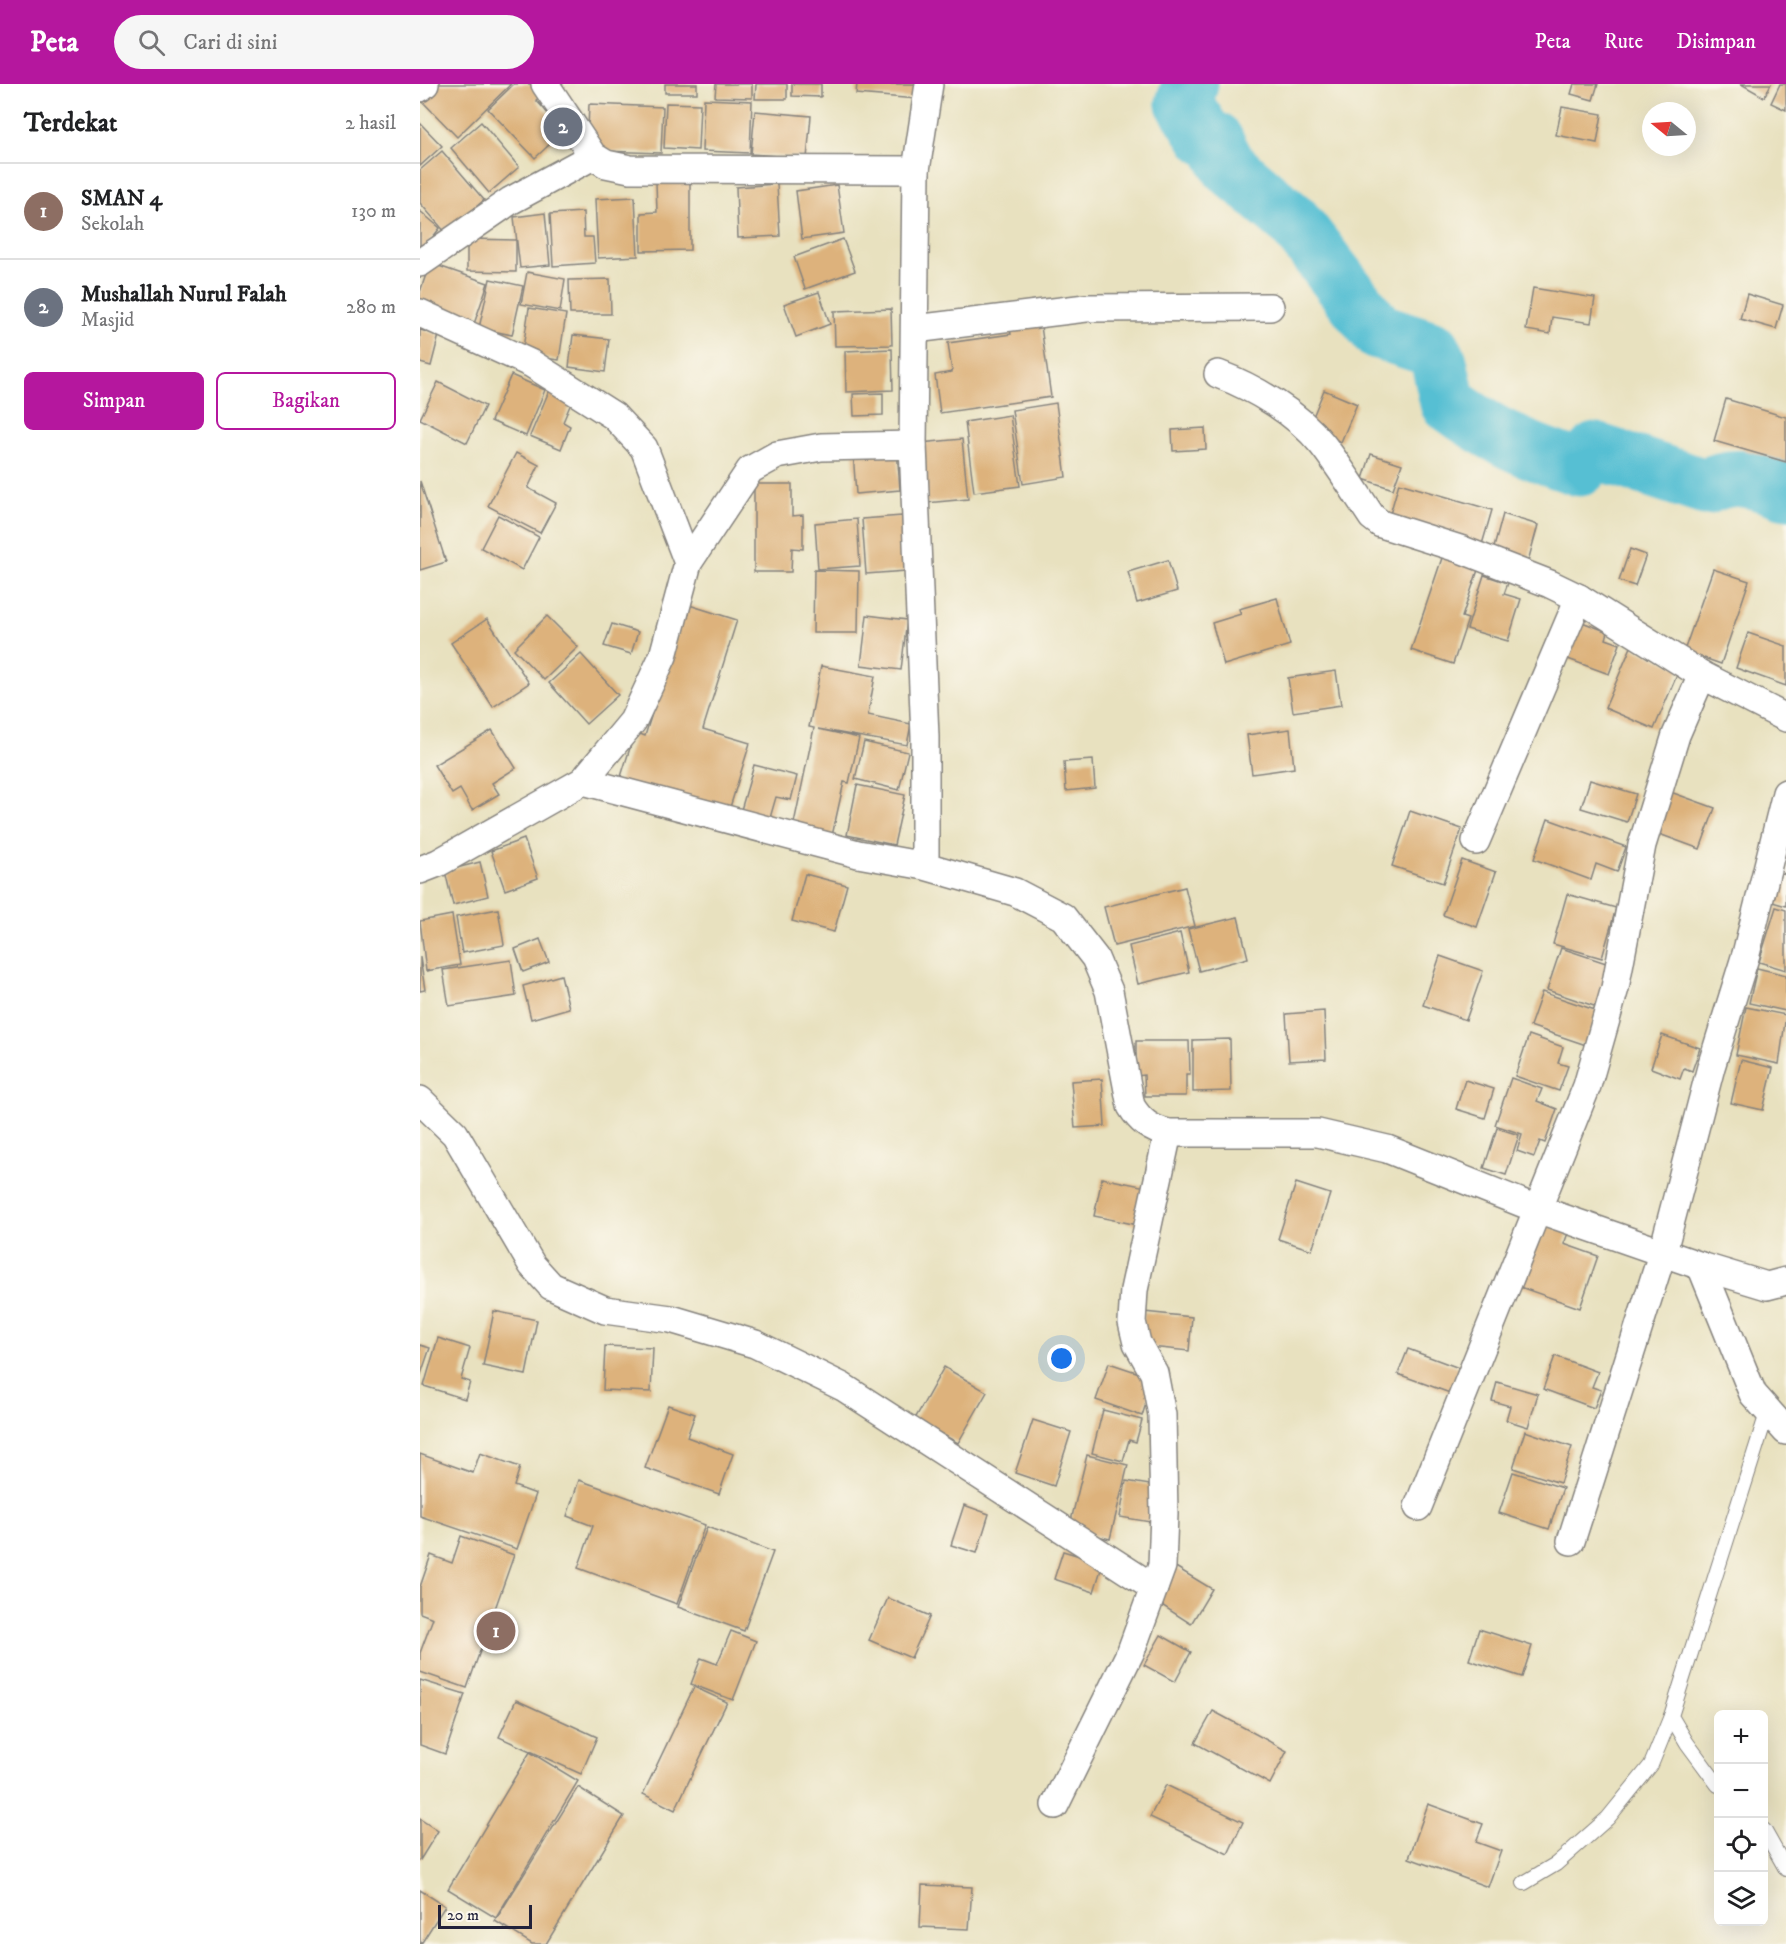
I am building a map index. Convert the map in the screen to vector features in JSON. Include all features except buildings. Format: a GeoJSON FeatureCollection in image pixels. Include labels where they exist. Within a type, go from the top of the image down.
{"type":"FeatureCollection","features":[{"type":"Feature","properties":{"kind":"street"},"geometry":{"type":"LineString","coordinates":[[420,88],[425,84]]}},
{"type":"Feature","properties":{"kind":"street"},"geometry":{"type":"LineString","coordinates":[[545,84],[593,156],[606,164],[630,169],[916,170]]}},
{"type":"Feature","properties":{"kind":"street"},"geometry":{"type":"LineString","coordinates":[[925,866],[925,725],[913,445],[916,170],[929,84]]}},
{"type":"Feature","properties":{"kind":"street"},"geometry":{"type":"LineString","coordinates":[[420,263],[510,201],[593,156]]}},
{"type":"Feature","properties":{"kind":"street"},"geometry":{"type":"LineString","coordinates":[[915,329],[1086,308],[1270,307]]}},
{"type":"Feature","properties":{"kind":"street"},"geometry":{"type":"LineString","coordinates":[[420,313],[532,364],[614,416],[644,448],[688,563]]}},
{"type":"Feature","properties":{"kind":"street"},"geometry":{"type":"LineString","coordinates":[[1218,374],[1240,382],[1295,419],[1321,443],[1372,517],[1382,524],[1460,549],[1580,598],[1702,675],[1786,718]]}},
{"type":"Feature","properties":{"kind":"street"},"geometry":{"type":"LineString","coordinates":[[420,870],[438,863],[584,781],[633,721],[663,656],[688,563],[750,470],[777,455],[821,447],[913,445]]}},
{"type":"Feature","properties":{"kind":"street"},"geometry":{"type":"LineString","coordinates":[[1476,841],[1580,598]]}},
{"type":"Feature","properties":{"kind":"street"},"geometry":{"type":"LineString","coordinates":[[1418,1507],[1587,1086],[1615,988],[1642,845],[1676,735],[1702,675]]}},
{"type":"Feature","properties":{"kind":"street"},"geometry":{"type":"LineString","coordinates":[[584,781],[858,854],[925,866],[1015,892],[1064,916],[1095,957],[1109,991],[1131,1106],[1147,1125],[1168,1133],[1318,1133],[1387,1149],[1537,1209],[1701,1266],[1767,1286],[1786,1281]]}},
{"type":"Feature","properties":{"kind":"street"},"geometry":{"type":"LineString","coordinates":[[1571,1541],[1663,1251],[1711,1067],[1746,954],[1786,793]]}},
{"type":"Feature","properties":{"kind":"street"},"geometry":{"type":"LineString","coordinates":[[420,1100],[455,1134],[532,1265],[551,1286],[605,1310],[671,1319],[755,1344],[843,1387],[1154,1588]]}},
{"type":"Feature","properties":{"kind":"street"},"geometry":{"type":"LineString","coordinates":[[1055,1804],[1131,1651],[1162,1566],[1162,1415],[1154,1372],[1137,1343],[1132,1322],[1134,1290],[1168,1133]]}},
{"type":"Feature","properties":{"kind":"street"},"geometry":{"type":"LineString","coordinates":[[1701,1266],[1753,1394],[1786,1431]]}},
{"type":"Feature","properties":{"kind":"lane"},"geometry":{"type":"LineString","coordinates":[[1524,1883],[1556,1864],[1608,1818],[1652,1765],[1671,1716],[1768,1410]]}},
{"type":"Feature","properties":{"kind":"lane"},"geometry":{"type":"LineString","coordinates":[[1671,1716],[1687,1743],[1714,1778]]}},
{"type":"Feature","properties":{"kind":"lane"},"geometry":{"type":"LineString","coordinates":[[1768,1837],[1786,1869]]}},
{"type":"Feature","properties":{"kind":"waterway"},"geometry":{"type":"LineString","coordinates":[[1190,84],[1184,103],[1206,137],[1215,140],[1229,167],[1293,221],[1378,331],[1433,349],[1439,362],[1448,403],[1464,415],[1511,442],[1580,468],[1596,451],[1705,487],[1727,479],[1746,479],[1786,491]]}},
{"type":"Feature","properties":{"kind":"place","name":"Mushallah Nurul Falah"},"geometry":{"type":"Point","coordinates":[563,127]}},
{"type":"Feature","properties":{"kind":"place","name":"SMAN 4"},"geometry":{"type":"Point","coordinates":[496,1631]}}]}
